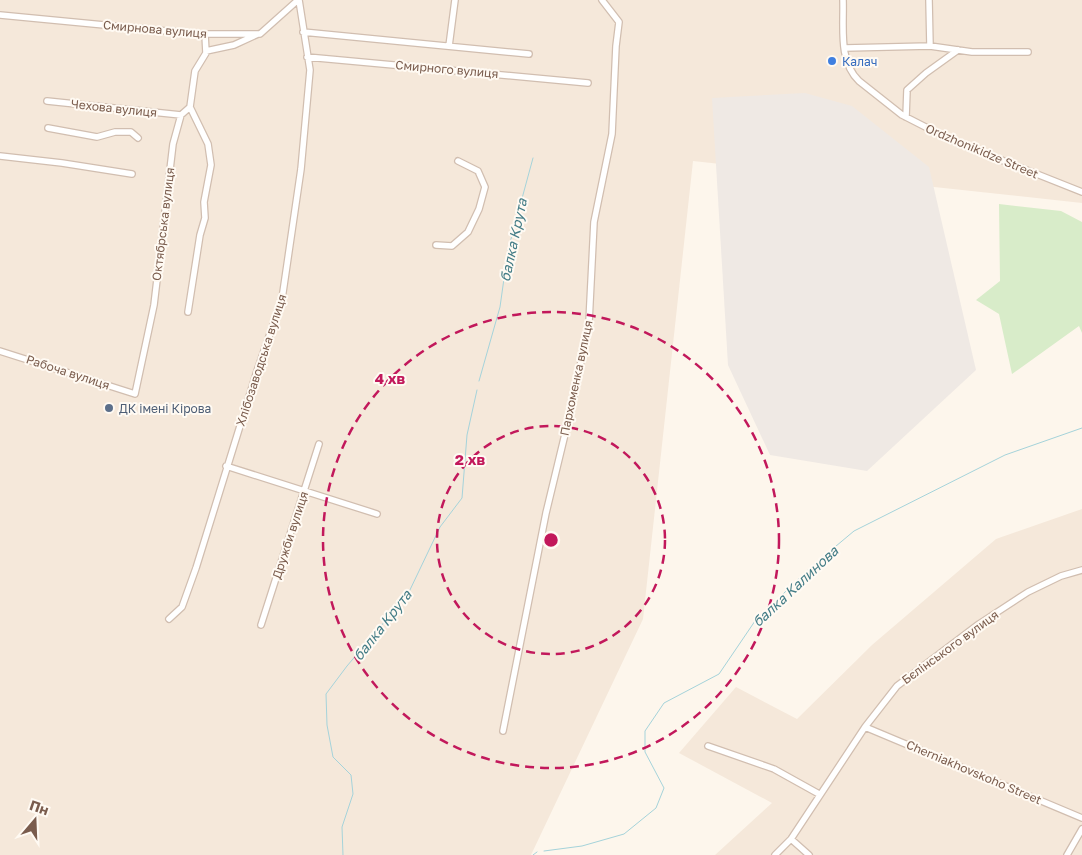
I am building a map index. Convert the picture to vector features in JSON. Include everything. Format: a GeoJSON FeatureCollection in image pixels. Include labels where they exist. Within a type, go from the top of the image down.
{"type":"FeatureCollection","features":[{"type":"Feature","properties":{"kind":"street","name":"Хлібозаводська вулиця"},"geometry":{"type":"LineString","coordinates":[[169,618],[182,607],[212,519],[226,466],[282,299],[300,170],[310,70],[299,0]]}},
{"type":"Feature","properties":{"kind":"street"},"geometry":{"type":"LineString","coordinates":[[206,51],[234,45],[260,34],[299,0]]}},
{"type":"Feature","properties":{"kind":"street"},"geometry":{"type":"LineString","coordinates":[[449,46],[455,0]]}},
{"type":"Feature","properties":{"kind":"street","name":"Пархоменка вулиця"},"geometry":{"type":"LineString","coordinates":[[502,731],[546,513],[573,401],[589,322],[594,222],[612,134],[619,22],[602,0]]}},
{"type":"Feature","properties":{"kind":"street","name":"Ordzhonikidze Street"},"geometry":{"type":"LineString","coordinates":[[843,0],[845,60],[853,75],[906,118],[951,140],[1082,192]]}},
{"type":"Feature","properties":{"kind":"street"},"geometry":{"type":"LineString","coordinates":[[929,0],[930,46]]}},
{"type":"Feature","properties":{"kind":"street","name":"Смирнова вулиця"},"geometry":{"type":"LineString","coordinates":[[0,15],[205,34],[260,34]]}},
{"type":"Feature","properties":{"kind":"street"},"geometry":{"type":"LineString","coordinates":[[303,32],[529,54]]}},
{"type":"Feature","properties":{"kind":"street"},"geometry":{"type":"LineString","coordinates":[[188,312],[200,235],[205,218],[204,202],[211,165],[208,144],[190,107],[196,71],[206,51],[205,34]]}},
{"type":"Feature","properties":{"kind":"street"},"geometry":{"type":"LineString","coordinates":[[844,48],[930,46],[958,50],[1028,52]]}},
{"type":"Feature","properties":{"kind":"street"},"geometry":{"type":"LineString","coordinates":[[906,118],[907,90],[926,72],[958,50]]}},
{"type":"Feature","properties":{"kind":"street","name":"Смирного вулиця"},"geometry":{"type":"LineString","coordinates":[[307,57],[588,83]]}},
{"type":"Feature","properties":{"kind":"street","name":"Чехова вулиця"},"geometry":{"type":"LineString","coordinates":[[47,101],[181,114]]}},
{"type":"Feature","properties":{"kind":"street"},"geometry":{"type":"LineString","coordinates":[[181,114],[190,107]]}},
{"type":"Feature","properties":{"kind":"street","name":"Октябрська вулиця"},"geometry":{"type":"LineString","coordinates":[[135,394],[154,305],[173,144],[181,114]]}},
{"type":"Feature","properties":{"kind":"street"},"geometry":{"type":"LineString","coordinates":[[48,128],[98,136],[115,132],[132,132],[138,138]]}},
{"type":"Feature","properties":{"kind":"street"},"geometry":{"type":"LineString","coordinates":[[0,156],[56,162],[132,174]]}},
{"type":"Feature","properties":{"kind":"street"},"geometry":{"type":"LineString","coordinates":[[436,245],[452,246],[468,232],[479,209],[485,187],[478,171],[458,161]]}},
{"type":"Feature","properties":{"kind":"street","name":"Рабоча вулиця"},"geometry":{"type":"LineString","coordinates":[[0,351],[135,394]]}},
{"type":"Feature","properties":{"kind":"street","name":"Дружби вулиця"},"geometry":{"type":"LineString","coordinates":[[261,625],[319,444]]}},
{"type":"Feature","properties":{"kind":"street"},"geometry":{"type":"LineString","coordinates":[[226,466],[377,514]]}},
{"type":"Feature","properties":{"kind":"street","name":"Бєлінського вулиця"},"geometry":{"type":"LineString","coordinates":[[775,855],[791,839],[865,727],[897,686],[978,624],[1028,592],[1061,576],[1082,570]]}},
{"type":"Feature","properties":{"kind":"street","name":"Cherniakhovskoho Street"},"geometry":{"type":"LineString","coordinates":[[865,727],[1082,818]]}},
{"type":"Feature","properties":{"kind":"street"},"geometry":{"type":"LineString","coordinates":[[708,746],[774,769],[819,794]]}},
{"type":"Feature","properties":{"kind":"street"},"geometry":{"type":"LineString","coordinates":[[1067,855],[1082,829]]}},
{"type":"Feature","properties":{"kind":"street"},"geometry":{"type":"LineString","coordinates":[[791,839],[809,855]]}},
{"type":"Feature","properties":{"kind":"shaded area"},"geometry":{"type":"Polygon","coordinates":[[[0,0],[1082,0],[1082,203],[693,161],[643,619],[531,855],[0,855],[0,0]]]}},
{"type":"Feature","properties":{"kind":"shaded area"},"geometry":{"type":"Polygon","coordinates":[[[805,93],[852,106],[929,167],[976,370],[867,471],[770,455],[728,365],[712,98],[805,93]]]}},
{"type":"Feature","properties":{"kind":"shaded area"},"geometry":{"type":"Polygon","coordinates":[[[1082,509],[1082,855],[715,855],[772,803],[679,753],[736,687],[797,719],[872,645],[996,539],[1082,509]]]}},
{"type":"Feature","properties":{"kind":"green space"},"geometry":{"type":"Polygon","coordinates":[[[999,204],[1061,211],[1082,222],[1082,333],[1079,326],[1012,374],[999,314],[976,300],[1000,281],[999,204]]]}},
{"type":"Feature","properties":{"kind":"waterway","name":"балка Крута"},"geometry":{"type":"LineString","coordinates":[[479,381],[500,307],[508,250],[533,158]]}},
{"type":"Feature","properties":{"kind":"waterway","name":"балка Крута"},"geometry":{"type":"LineString","coordinates":[[343,855],[342,827],[353,794],[351,775],[333,757],[327,725],[326,694],[347,666],[408,594],[440,527],[462,498],[467,435],[477,390]]}},
{"type":"Feature","properties":{"kind":"waterway","name":"балка Калинова"},"geometry":{"type":"LineString","coordinates":[[544,851],[582,846],[624,834],[656,808],[664,788],[645,752],[645,731],[664,703],[719,674],[755,621],[811,567],[854,531],[1005,455],[1082,428]]}},
{"type":"Feature","properties":{"kind":"waterway","name":"балка Калинова"},"geometry":{"type":"LineString","coordinates":[[533,855],[537,852]]}},
{"type":"Feature","properties":{"kind":"place","name":"Калач"},"geometry":{"type":"Point","coordinates":[832,61]}},
{"type":"Feature","properties":{"kind":"place","name":"ДК імені Кірова"},"geometry":{"type":"Point","coordinates":[109,408]}}]}
